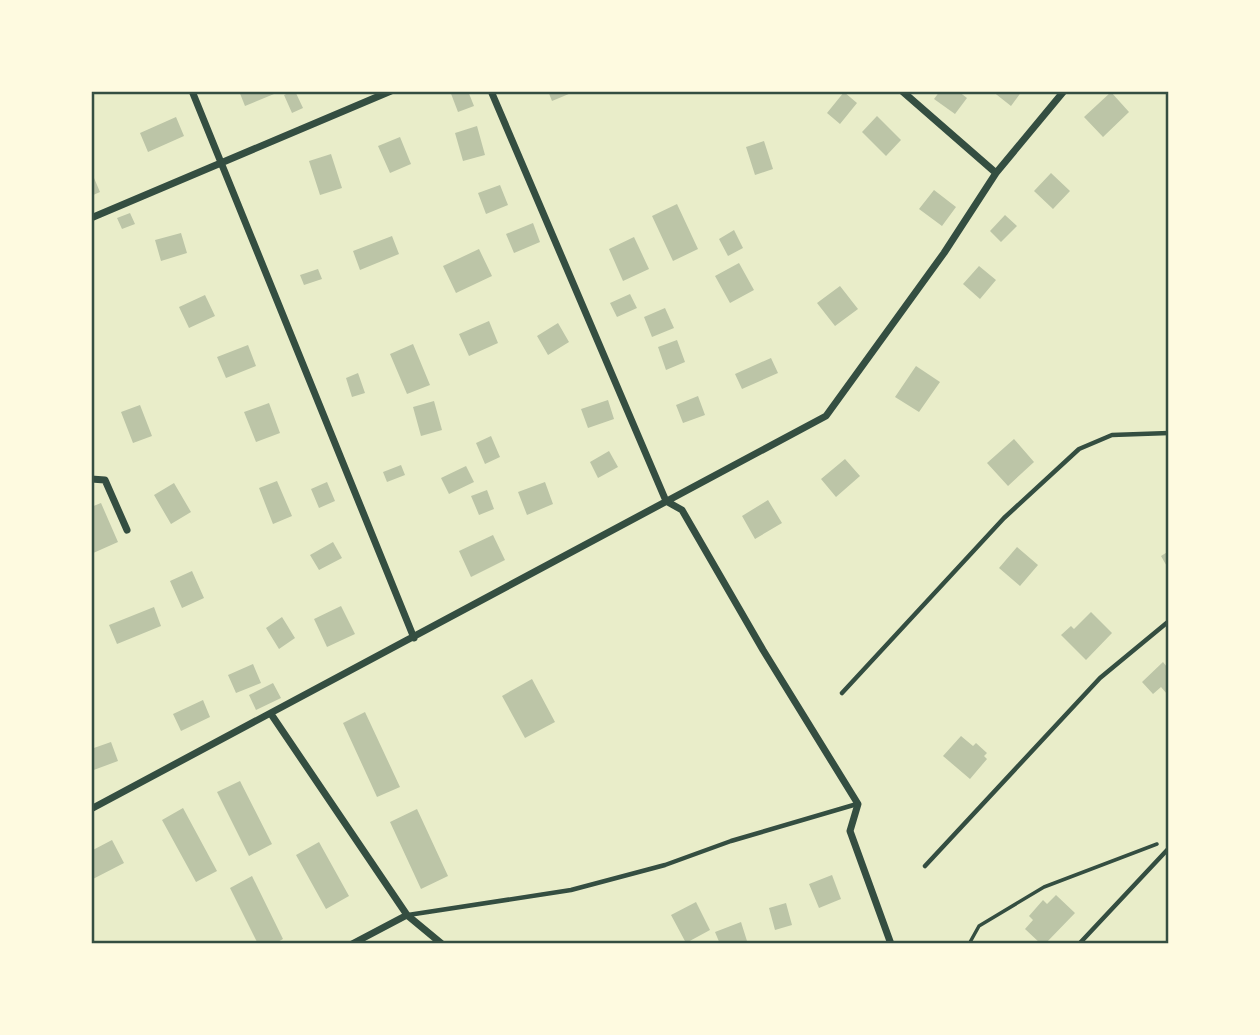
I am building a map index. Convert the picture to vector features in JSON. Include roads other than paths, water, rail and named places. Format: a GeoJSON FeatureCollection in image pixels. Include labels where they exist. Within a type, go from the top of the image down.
{"type":"FeatureCollection","features":[{"type":"Feature","properties":{"kind":"street"},"geometry":{"type":"LineString","coordinates":[[192,91],[414,638]]}},
{"type":"Feature","properties":{"kind":"street"},"geometry":{"type":"LineString","coordinates":[[91,218],[391,91]]}},
{"type":"Feature","properties":{"kind":"street"},"geometry":{"type":"LineString","coordinates":[[491,91],[666,500],[682,510],[763,650],[858,803],[850,831],[891,944]]}},
{"type":"Feature","properties":{"kind":"street"},"geometry":{"type":"LineString","coordinates":[[902,91],[996,173]]}},
{"type":"Feature","properties":{"kind":"street"},"geometry":{"type":"LineString","coordinates":[[91,809],[826,416],[944,253],[996,173],[1064,91]]}},
{"type":"Feature","properties":{"kind":"street"},"geometry":{"type":"LineString","coordinates":[[91,479],[105,480],[127,530]]}},
{"type":"Feature","properties":{"kind":"street"},"geometry":{"type":"LineString","coordinates":[[271,714],[407,915],[442,944]]}},
{"type":"Feature","properties":{"kind":"street"},"geometry":{"type":"LineString","coordinates":[[352,944],[407,915]]}},
{"type":"Feature","properties":{"kind":"lane"},"geometry":{"type":"LineString","coordinates":[[842,693],[1004,519],[1080,449],[1112,435],[1169,433]]}},
{"type":"Feature","properties":{"kind":"lane"},"geometry":{"type":"LineString","coordinates":[[925,866],[1100,678],[1169,621]]}},
{"type":"Feature","properties":{"kind":"lane"},"geometry":{"type":"LineString","coordinates":[[407,915],[571,890],[665,864],[858,803]]}},
{"type":"Feature","properties":{"kind":"lane"},"geometry":{"type":"LineString","coordinates":[[1079,944],[1169,848]]}}]}
